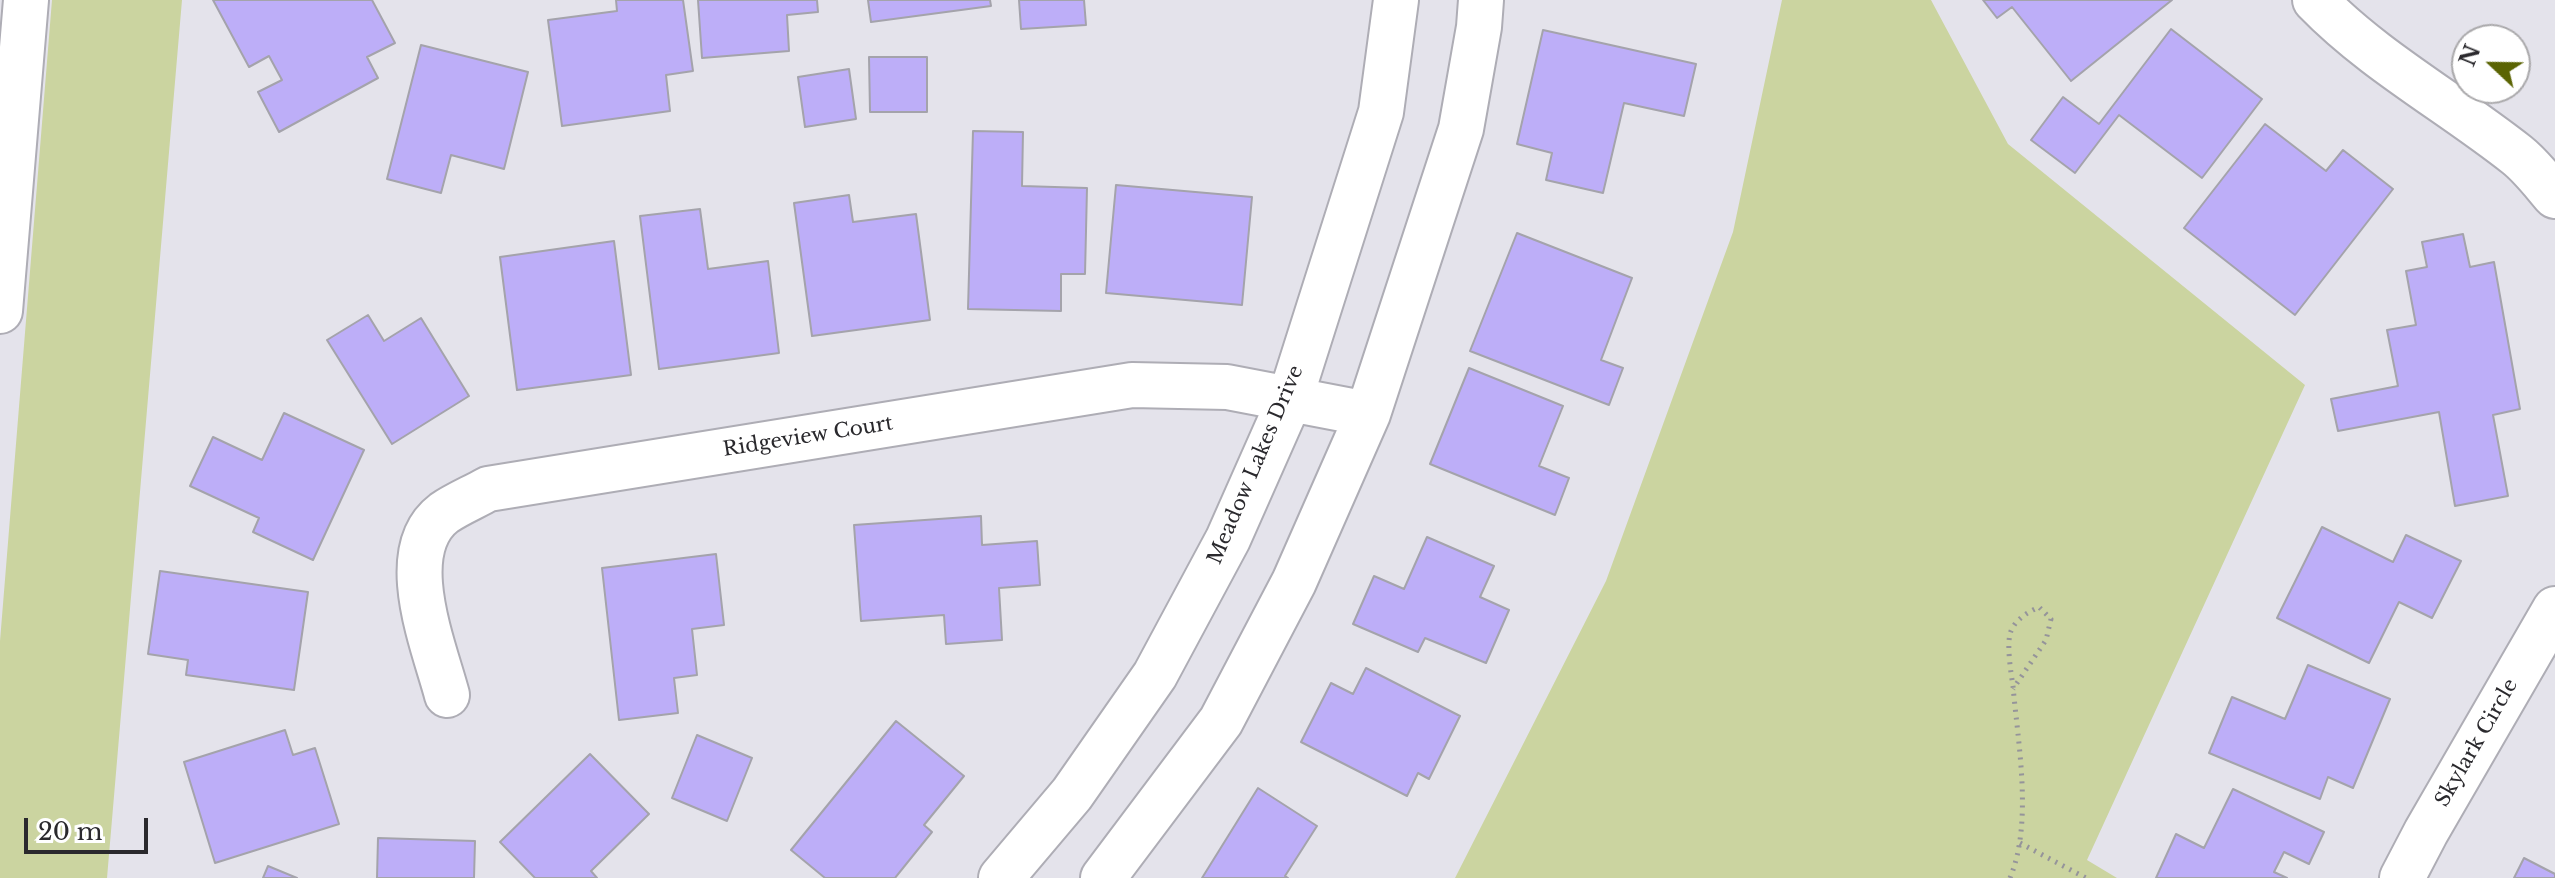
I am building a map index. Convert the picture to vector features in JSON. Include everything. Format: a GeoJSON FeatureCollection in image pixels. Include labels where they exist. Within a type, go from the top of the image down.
{"type":"FeatureCollection","features":[{"type":"Feature","properties":{"kind":"street"},"geometry":{"type":"LineString","coordinates":[[0,311],[26,0]]}},
{"type":"Feature","properties":{"kind":"street","name":"Meadow Lakes Drive"},"geometry":{"type":"LineString","coordinates":[[1001,878],[1072,794],[1155,675],[1228,539],[1290,399],[1381,112],[1396,0]]}},
{"type":"Feature","properties":{"kind":"street"},"geometry":{"type":"LineString","coordinates":[[1103,878],[1221,721],[1294,582],[1368,414],[1461,129],[1481,0]]}},
{"type":"Feature","properties":{"kind":"street"},"geometry":{"type":"LineString","coordinates":[[2315,0],[2338,24],[2376,54],[2519,157],[2555,196]]}},
{"type":"Feature","properties":{"kind":"street","name":"Ridgeview Court"},"geometry":{"type":"LineString","coordinates":[[447,695],[418,586],[424,540],[442,515],[488,489],[1132,385],[1227,387],[1368,414]]}},
{"type":"Feature","properties":{"kind":"street","name":"Skylark Circle"},"geometry":{"type":"LineString","coordinates":[[2402,878],[2555,609]]}},
{"type":"Feature","properties":{"kind":"path"},"geometry":{"type":"LineString","coordinates":[[2010,878],[2020,843],[2021,793],[2013,689],[2011,631],[2025,614],[2039,607],[2051,619],[2046,640],[2013,689]]}},
{"type":"Feature","properties":{"kind":"path"},"geometry":{"type":"LineString","coordinates":[[2020,843],[2086,878]]}},
{"type":"Feature","properties":{"kind":"green space"},"geometry":{"type":"Polygon","coordinates":[[[52,0],[182,0],[107,878],[0,878],[0,641],[52,0]]]}},
{"type":"Feature","properties":{"kind":"green space"},"geometry":{"type":"Polygon","coordinates":[[[1782,0],[1931,0],[2008,144],[2305,385],[2087,860],[2117,878],[1455,878],[1606,581],[1733,232],[1782,0]]]}},
{"type":"Feature","properties":{"kind":"building"},"geometry":{"type":"Polygon","coordinates":[[[213,0],[372,0],[395,43],[367,57],[378,78],[279,132],[258,92],[282,80],[269,56],[249,67],[213,0]]]}},
{"type":"Feature","properties":{"kind":"building"},"geometry":{"type":"Polygon","coordinates":[[[616,0],[683,0],[693,71],[666,75],[670,111],[562,126],[548,20],[617,11],[616,0]]]}},
{"type":"Feature","properties":{"kind":"building"},"geometry":{"type":"Polygon","coordinates":[[[698,0],[817,0],[818,12],[787,15],[789,51],[702,58],[698,0]]]}},
{"type":"Feature","properties":{"kind":"building"},"geometry":{"type":"Polygon","coordinates":[[[868,0],[990,0],[991,6],[871,22],[868,0]]]}},
{"type":"Feature","properties":{"kind":"building"},"geometry":{"type":"Polygon","coordinates":[[[1019,0],[1084,0],[1086,25],[1021,29],[1019,0]]]}},
{"type":"Feature","properties":{"kind":"building"},"geometry":{"type":"Polygon","coordinates":[[[1983,0],[2172,0],[2071,81],[2012,7],[1997,18],[1983,0]]]}},
{"type":"Feature","properties":{"kind":"building"},"geometry":{"type":"Polygon","coordinates":[[[2171,29],[2262,99],[2202,178],[2119,115],[2075,173],[2031,140],[2063,97],[2099,124],[2171,29]]]}},
{"type":"Feature","properties":{"kind":"building"},"geometry":{"type":"Polygon","coordinates":[[[1543,30],[1696,64],[1684,116],[1624,103],[1603,193],[1546,180],[1552,153],[1517,144],[1543,30]]]}},
{"type":"Feature","properties":{"kind":"building"},"geometry":{"type":"Polygon","coordinates":[[[421,45],[528,72],[504,169],[451,155],[441,193],[387,179],[421,45]]]}},
{"type":"Feature","properties":{"kind":"building"},"geometry":{"type":"Polygon","coordinates":[[[869,57],[927,57],[927,112],[870,112],[869,57]]]}},
{"type":"Feature","properties":{"kind":"building"},"geometry":{"type":"Polygon","coordinates":[[[849,69],[856,119],[805,127],[798,77],[849,69]]]}},
{"type":"Feature","properties":{"kind":"building"},"geometry":{"type":"Polygon","coordinates":[[[2265,124],[2326,171],[2343,150],[2393,189],[2295,315],[2184,228],[2265,124]]]}},
{"type":"Feature","properties":{"kind":"building"},"geometry":{"type":"Polygon","coordinates":[[[973,131],[1023,132],[1022,186],[1087,188],[1085,274],[1061,274],[1061,311],[968,309],[973,131]]]}},
{"type":"Feature","properties":{"kind":"building"},"geometry":{"type":"Polygon","coordinates":[[[1116,185],[1252,197],[1242,305],[1106,293],[1116,185]]]}},
{"type":"Feature","properties":{"kind":"building"},"geometry":{"type":"Polygon","coordinates":[[[849,195],[853,222],[916,214],[930,320],[812,336],[794,203],[849,195]]]}},
{"type":"Feature","properties":{"kind":"building"},"geometry":{"type":"Polygon","coordinates":[[[700,209],[708,269],[768,261],[779,353],[659,369],[640,216],[700,209]]]}},
{"type":"Feature","properties":{"kind":"building"},"geometry":{"type":"Polygon","coordinates":[[[1517,233],[1632,278],[1601,360],[1623,368],[1609,405],[1470,351],[1517,233]]]}},
{"type":"Feature","properties":{"kind":"building"},"geometry":{"type":"Polygon","coordinates":[[[2463,234],[2470,267],[2494,262],[2520,409],[2493,415],[2508,496],[2455,506],[2439,412],[2338,431],[2331,399],[2398,386],[2387,330],[2416,325],[2406,271],[2427,267],[2422,242],[2463,234]]]}},
{"type":"Feature","properties":{"kind":"building"},"geometry":{"type":"Polygon","coordinates":[[[614,241],[631,375],[517,390],[500,257],[614,241]]]}},
{"type":"Feature","properties":{"kind":"building"},"geometry":{"type":"Polygon","coordinates":[[[368,315],[384,341],[421,318],[469,396],[392,444],[327,340],[368,315]]]}},
{"type":"Feature","properties":{"kind":"building"},"geometry":{"type":"Polygon","coordinates":[[[1469,368],[1563,406],[1539,466],[1569,478],[1555,515],[1430,464],[1469,368]]]}},
{"type":"Feature","properties":{"kind":"building"},"geometry":{"type":"Polygon","coordinates":[[[284,413],[364,450],[313,560],[253,532],[259,518],[190,486],[213,437],[262,460],[284,413]]]}},
{"type":"Feature","properties":{"kind":"building"},"geometry":{"type":"Polygon","coordinates":[[[981,516],[982,545],[1037,541],[1040,585],[999,588],[1002,640],[946,644],[944,615],[861,621],[854,525],[981,516]]]}},
{"type":"Feature","properties":{"kind":"building"},"geometry":{"type":"Polygon","coordinates":[[[2322,527],[2393,562],[2406,535],[2461,561],[2432,618],[2399,602],[2369,663],[2277,618],[2322,527]]]}},
{"type":"Feature","properties":{"kind":"building"},"geometry":{"type":"Polygon","coordinates":[[[1427,537],[1494,566],[1480,597],[1509,610],[1486,663],[1425,638],[1418,652],[1353,624],[1374,576],[1404,589],[1427,537]]]}},
{"type":"Feature","properties":{"kind":"building"},"geometry":{"type":"Polygon","coordinates":[[[716,554],[724,625],[692,629],[697,675],[674,678],[678,713],[619,720],[602,568],[716,554]]]}},
{"type":"Feature","properties":{"kind":"building"},"geometry":{"type":"Polygon","coordinates":[[[160,571],[308,592],[294,690],[186,675],[188,660],[148,654],[160,571]]]}},
{"type":"Feature","properties":{"kind":"building"},"geometry":{"type":"Polygon","coordinates":[[[2308,665],[2390,699],[2353,788],[2328,777],[2320,799],[2209,753],[2232,697],[2285,719],[2308,665]]]}},
{"type":"Feature","properties":{"kind":"building"},"geometry":{"type":"Polygon","coordinates":[[[1366,668],[1460,716],[1429,779],[1418,773],[1407,796],[1301,742],[1331,683],[1353,694],[1366,668]]]}},
{"type":"Feature","properties":{"kind":"building"},"geometry":{"type":"Polygon","coordinates":[[[896,721],[964,776],[924,825],[932,832],[895,878],[825,878],[791,850],[896,721]]]}},
{"type":"Feature","properties":{"kind":"building"},"geometry":{"type":"Polygon","coordinates":[[[285,730],[293,755],[315,748],[339,824],[215,863],[184,762],[285,730]]]}},
{"type":"Feature","properties":{"kind":"building"},"geometry":{"type":"Polygon","coordinates":[[[697,735],[752,758],[727,821],[672,798],[697,735]]]}},
{"type":"Feature","properties":{"kind":"building"},"geometry":{"type":"Polygon","coordinates":[[[590,754],[649,814],[591,871],[597,878],[535,878],[500,842],[590,754]]]}},
{"type":"Feature","properties":{"kind":"building"},"geometry":{"type":"Polygon","coordinates":[[[1258,788],[1317,826],[1285,876],[1288,878],[1202,878],[1258,788]]]}},
{"type":"Feature","properties":{"kind":"building"},"geometry":{"type":"Polygon","coordinates":[[[2233,789],[2324,832],[2309,864],[2284,852],[2274,872],[2287,878],[2156,878],[2176,834],[2204,848],[2233,789]]]}},
{"type":"Feature","properties":{"kind":"building"},"geometry":{"type":"Polygon","coordinates":[[[378,838],[475,841],[474,878],[377,878],[378,838]]]}},
{"type":"Feature","properties":{"kind":"building"},"geometry":{"type":"Polygon","coordinates":[[[2524,858],[2555,874],[2555,878],[2514,878],[2524,858]]]}},
{"type":"Feature","properties":{"kind":"building"},"geometry":{"type":"Polygon","coordinates":[[[268,866],[297,878],[263,878],[268,866]]]}}]}
